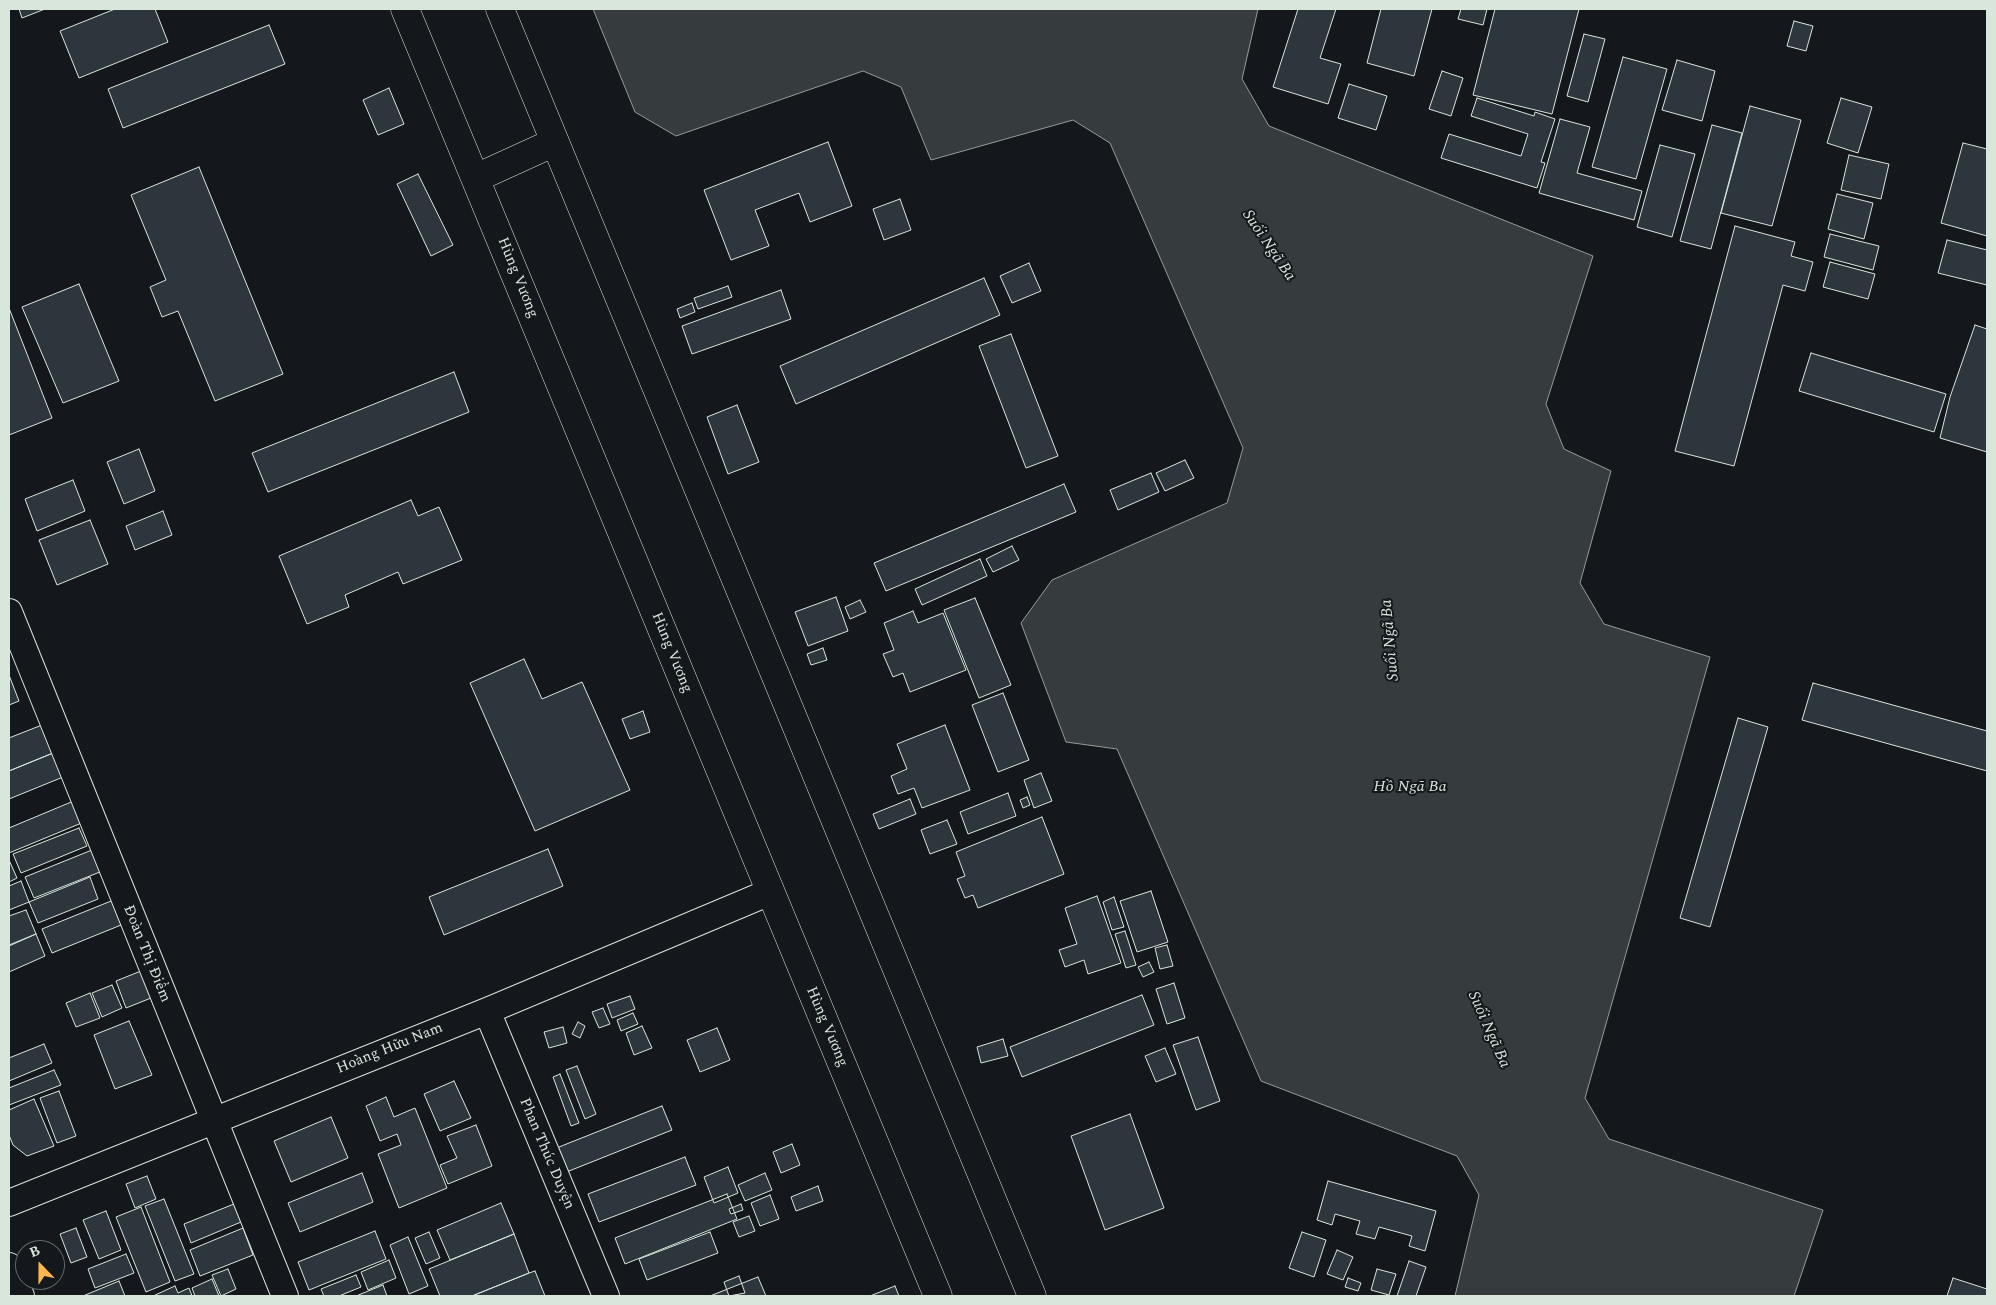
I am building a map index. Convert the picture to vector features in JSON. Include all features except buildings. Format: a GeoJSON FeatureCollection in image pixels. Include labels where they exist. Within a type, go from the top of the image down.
{"type":"FeatureCollection","features":[{"type":"Feature","properties":{"kind":"main road","name":"Hùng Vương"},"geometry":{"type":"LineString","coordinates":[[405,9],[938,1296]]}},
{"type":"Feature","properties":{"kind":"main road"},"geometry":{"type":"LineString","coordinates":[[500,9],[1032,1296]]}},
{"type":"Feature","properties":{"kind":"main road"},"geometry":{"type":"LineString","coordinates":[[476,178],[554,142]]}},
{"type":"Feature","properties":{"kind":"street","name":"Đoàn Thị Điểm"},"geometry":{"type":"LineString","coordinates":[[9,612],[212,1120],[285,1296]]}},
{"type":"Feature","properties":{"kind":"street","name":"Hoàng Hữu Nam"},"geometry":{"type":"LineString","coordinates":[[9,1204],[212,1120],[487,1011],[770,892]]}},
{"type":"Feature","properties":{"kind":"street","name":"Phan Thúc Duyện"},"geometry":{"type":"LineString","coordinates":[[487,1011],[606,1296]]}},
{"type":"Feature","properties":{"kind":"street"},"geometry":{"type":"LineString","coordinates":[[9,1266],[21,1296]]}},
{"type":"Feature","properties":{"kind":"water","name":"Hồ Ngã Ba"},"geometry":{"type":"Polygon","coordinates":[[[593,9],[1258,9],[1242,79],[1269,126],[1593,256],[1546,404],[1564,449],[1611,471],[1580,583],[1604,624],[1710,657],[1585,1098],[1609,1139],[1823,1210],[1794,1296],[1455,1296],[1479,1195],[1457,1156],[1261,1081],[1117,749],[1066,742],[1021,623],[1052,580],[1227,503],[1243,448],[1110,143],[1073,120],[931,160],[901,87],[863,71],[676,136],[635,112],[593,9]]]}},
{"type":"Feature","properties":{"kind":"water label","name":"Suối Ngã Ba"},"geometry":{"type":"Point","coordinates":[1268,246]}},
{"type":"Feature","properties":{"kind":"water label","name":"Suối Ngã Ba"},"geometry":{"type":"Point","coordinates":[1391,640]}},
{"type":"Feature","properties":{"kind":"water label","name":"Suối Ngã Ba"},"geometry":{"type":"Point","coordinates":[1488,1030]}}]}
